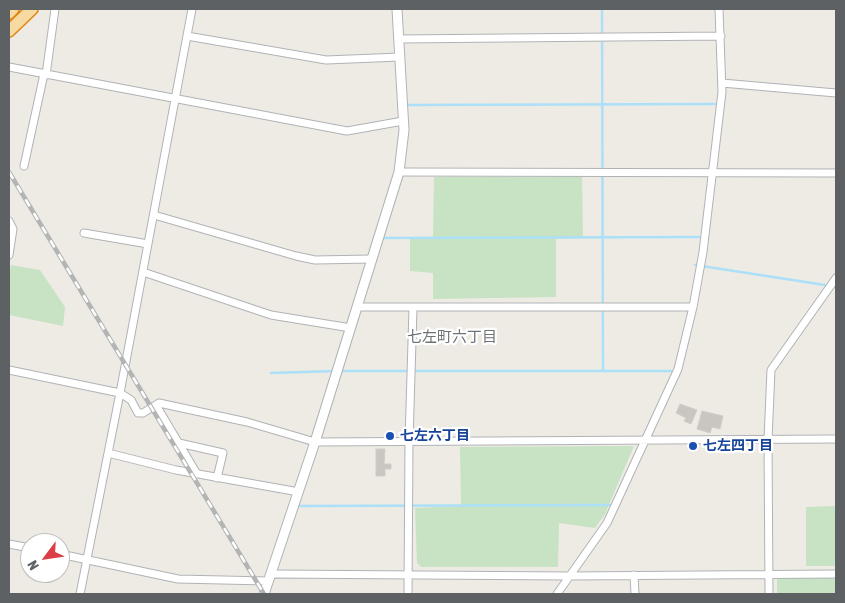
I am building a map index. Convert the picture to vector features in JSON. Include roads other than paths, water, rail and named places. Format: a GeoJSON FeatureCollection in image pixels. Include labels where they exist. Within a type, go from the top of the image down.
{"type":"FeatureCollection","features":[{"type":"Feature","properties":{"kind":"highway"},"geometry":{"type":"LineString","coordinates":[[9,13],[13,9]]}},
{"type":"Feature","properties":{"kind":"highway"},"geometry":{"type":"LineString","coordinates":[[9,31],[32,9]]}},
{"type":"Feature","properties":{"kind":"street"},"geometry":{"type":"LineString","coordinates":[[24,166],[45,75],[55,9]]}},
{"type":"Feature","properties":{"kind":"street"},"geometry":{"type":"LineString","coordinates":[[80,594],[154,216],[174,98],[192,9]]}},
{"type":"Feature","properties":{"kind":"street"},"geometry":{"type":"LineString","coordinates":[[264,594],[315,442],[399,172],[404,130],[397,9]]}},
{"type":"Feature","properties":{"kind":"street"},"geometry":{"type":"LineString","coordinates":[[557,594],[607,523],[678,369],[693,307],[703,252],[713,171],[722,83],[719,9]]}},
{"type":"Feature","properties":{"kind":"street"},"geometry":{"type":"LineString","coordinates":[[187,36],[326,60],[400,57]]}},
{"type":"Feature","properties":{"kind":"street"},"geometry":{"type":"LineString","coordinates":[[399,39],[721,36]]}},
{"type":"Feature","properties":{"kind":"street"},"geometry":{"type":"LineString","coordinates":[[9,67],[348,131],[403,121]]}},
{"type":"Feature","properties":{"kind":"street"},"geometry":{"type":"LineString","coordinates":[[722,83],[836,93]]}},
{"type":"Feature","properties":{"kind":"street"},"geometry":{"type":"LineString","coordinates":[[399,172],[713,171],[836,173]]}},
{"type":"Feature","properties":{"kind":"street"},"geometry":{"type":"LineString","coordinates":[[154,216],[315,260],[372,259]]}},
{"type":"Feature","properties":{"kind":"street"},"geometry":{"type":"LineString","coordinates":[[9,221],[13,230],[9,254]]}},
{"type":"Feature","properties":{"kind":"street"},"geometry":{"type":"LineString","coordinates":[[84,233],[148,244]]}},
{"type":"Feature","properties":{"kind":"street"},"geometry":{"type":"LineString","coordinates":[[143,272],[272,315],[351,328]]}},
{"type":"Feature","properties":{"kind":"street"},"geometry":{"type":"LineString","coordinates":[[769,594],[768,440],[771,370],[836,278]]}},
{"type":"Feature","properties":{"kind":"street"},"geometry":{"type":"LineString","coordinates":[[357,307],[693,307]]}},
{"type":"Feature","properties":{"kind":"street"},"geometry":{"type":"LineString","coordinates":[[408,594],[409,441],[413,308]]}},
{"type":"Feature","properties":{"kind":"street"},"geometry":{"type":"LineString","coordinates":[[9,370],[120,393],[130,400],[138,413],[159,403],[247,422],[315,442],[836,439]]}},
{"type":"Feature","properties":{"kind":"street"},"geometry":{"type":"LineString","coordinates":[[156,405],[197,474]]}},
{"type":"Feature","properties":{"kind":"street"},"geometry":{"type":"LineString","coordinates":[[179,443],[223,453],[217,478]]}},
{"type":"Feature","properties":{"kind":"street"},"geometry":{"type":"LineString","coordinates":[[108,453],[197,474],[299,492]]}},
{"type":"Feature","properties":{"kind":"street"},"geometry":{"type":"LineString","coordinates":[[70,556],[178,578],[408,575],[634,576],[836,574]]}},
{"type":"Feature","properties":{"kind":"street"},"geometry":{"type":"LineString","coordinates":[[634,576],[635,594]]}},
{"type":"Feature","properties":{"kind":"waterway"},"geometry":{"type":"LineString","coordinates":[[602,9],[603,371]]}},
{"type":"Feature","properties":{"kind":"waterway"},"geometry":{"type":"LineString","coordinates":[[408,105],[715,104]]}},
{"type":"Feature","properties":{"kind":"waterway"},"geometry":{"type":"LineString","coordinates":[[383,238],[699,237]]}},
{"type":"Feature","properties":{"kind":"waterway"},"geometry":{"type":"LineString","coordinates":[[695,265],[825,285]]}},
{"type":"Feature","properties":{"kind":"waterway"},"geometry":{"type":"LineString","coordinates":[[271,373],[335,371]]}},
{"type":"Feature","properties":{"kind":"waterway"},"geometry":{"type":"LineString","coordinates":[[340,371],[671,371]]}},
{"type":"Feature","properties":{"kind":"waterway"},"geometry":{"type":"LineString","coordinates":[[299,506],[610,505]]}},
{"type":"Feature","properties":{"kind":"railway"},"geometry":{"type":"LineString","coordinates":[[9,172],[264,594]]}},
{"type":"Feature","properties":{"kind":"place","name":"七左六丁目"},"geometry":{"type":"Point","coordinates":[390,436]}},
{"type":"Feature","properties":{"kind":"place","name":"七左四丁目"},"geometry":{"type":"Point","coordinates":[693,446]}},
{"type":"Feature","properties":{"kind":"district","name":"七左町六丁目"},"geometry":{"type":"Point","coordinates":[452,337]}}]}
